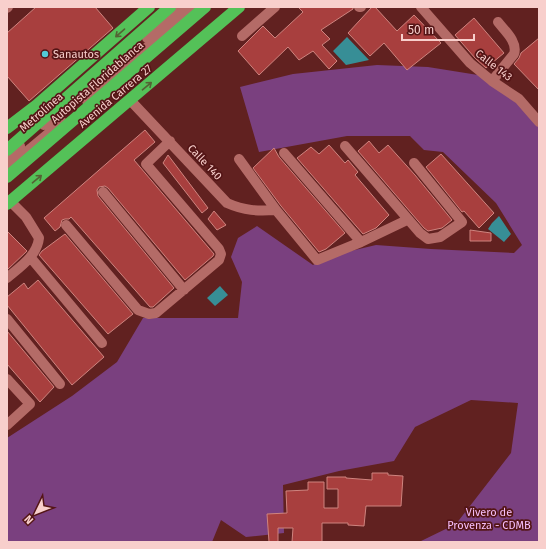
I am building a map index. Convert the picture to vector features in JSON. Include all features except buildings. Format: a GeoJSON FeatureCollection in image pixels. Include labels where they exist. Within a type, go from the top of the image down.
{"type":"FeatureCollection","features":[{"type":"Feature","properties":{"kind":"highway","name":"Autopista Floridablanca"},"geometry":{"type":"LineString","coordinates":[[7,150],[170,7]]}},
{"type":"Feature","properties":{"kind":"highway","name":"Autopista Floridablanca"},"geometry":{"type":"LineString","coordinates":[[7,178],[205,7]]}},
{"type":"Feature","properties":{"kind":"highway","name":"Avenida Carrera 27"},"geometry":{"type":"LineString","coordinates":[[9,202],[240,7]]}},
{"type":"Feature","properties":{"kind":"highway"},"geometry":{"type":"LineString","coordinates":[[7,128],[37,105],[144,10]]}},
{"type":"Feature","properties":{"kind":"street","name":"Metrolínea"},"geometry":{"type":"LineString","coordinates":[[7,158],[183,7]]}},
{"type":"Feature","properties":{"kind":"street","name":"Metrolínea"},"geometry":{"type":"LineString","coordinates":[[7,168],[195,7]]}},
{"type":"Feature","properties":{"kind":"street"},"geometry":{"type":"LineString","coordinates":[[242,36],[275,7]]}},
{"type":"Feature","properties":{"kind":"street","name":"Calle 143"},"geometry":{"type":"LineString","coordinates":[[421,7],[470,64],[519,99],[539,122]]}},
{"type":"Feature","properties":{"kind":"street"},"geometry":{"type":"LineString","coordinates":[[492,81],[514,54],[516,49],[513,42],[498,22]]}},
{"type":"Feature","properties":{"kind":"street","name":"Calle 140"},"geometry":{"type":"LineString","coordinates":[[130,100],[227,203],[239,209],[254,211],[276,210]]}},
{"type":"Feature","properties":{"kind":"street"},"geometry":{"type":"LineString","coordinates":[[66,225],[138,310],[149,314],[156,313],[219,260],[221,254],[219,249],[146,164],[170,141]]}},
{"type":"Feature","properties":{"kind":"street"},"geometry":{"type":"LineString","coordinates":[[345,146],[407,220],[420,233],[428,239],[440,237],[462,222],[414,163]]}},
{"type":"Feature","properties":{"kind":"street"},"geometry":{"type":"LineString","coordinates":[[284,153],[361,242]]}},
{"type":"Feature","properties":{"kind":"street"},"geometry":{"type":"LineString","coordinates":[[240,159],[276,210],[317,260],[361,242],[407,220]]}},
{"type":"Feature","properties":{"kind":"street"},"geometry":{"type":"LineString","coordinates":[[103,192],[184,290]]}},
{"type":"Feature","properties":{"kind":"street"},"geometry":{"type":"LineString","coordinates":[[7,278],[31,258],[40,238],[26,217],[9,202]]}},
{"type":"Feature","properties":{"kind":"street"},"geometry":{"type":"LineString","coordinates":[[31,258],[102,343]]}},
{"type":"Feature","properties":{"kind":"street"},"geometry":{"type":"LineString","coordinates":[[7,319],[60,384]]}},
{"type":"Feature","properties":{"kind":"street"},"geometry":{"type":"LineString","coordinates":[[7,379],[30,404],[7,425]]}},
{"type":"Feature","properties":{"kind":"green space","name":"Vivero de Provenza - CDMB"},"geometry":{"type":"Polygon","coordinates":[[[377,65],[428,67],[478,75],[521,106],[539,127],[539,542],[419,542],[456,524],[511,453],[518,403],[471,400],[415,427],[394,461],[339,471],[283,485],[284,533],[246,537],[221,520],[212,542],[7,542],[7,438],[72,396],[117,362],[143,318],[238,318],[242,282],[231,257],[238,238],[257,226],[313,265],[325,257],[376,245],[514,253],[522,245],[496,203],[443,152],[424,150],[410,136],[347,136],[259,152],[240,87],[293,74],[377,65]]]}},
{"type":"Feature","properties":{"kind":"water"},"geometry":{"type":"Polygon","coordinates":[[[347,37],[369,60],[346,65],[333,51],[347,37]]]}},
{"type":"Feature","properties":{"kind":"water"},"geometry":{"type":"Polygon","coordinates":[[[499,216],[511,234],[504,242],[488,229],[499,216]]]}},
{"type":"Feature","properties":{"kind":"water"},"geometry":{"type":"Polygon","coordinates":[[[220,286],[228,295],[215,306],[207,298],[220,286]]]}},
{"type":"Feature","properties":{"kind":"place","name":"Sanautos"},"geometry":{"type":"Point","coordinates":[45,54]}}]}
